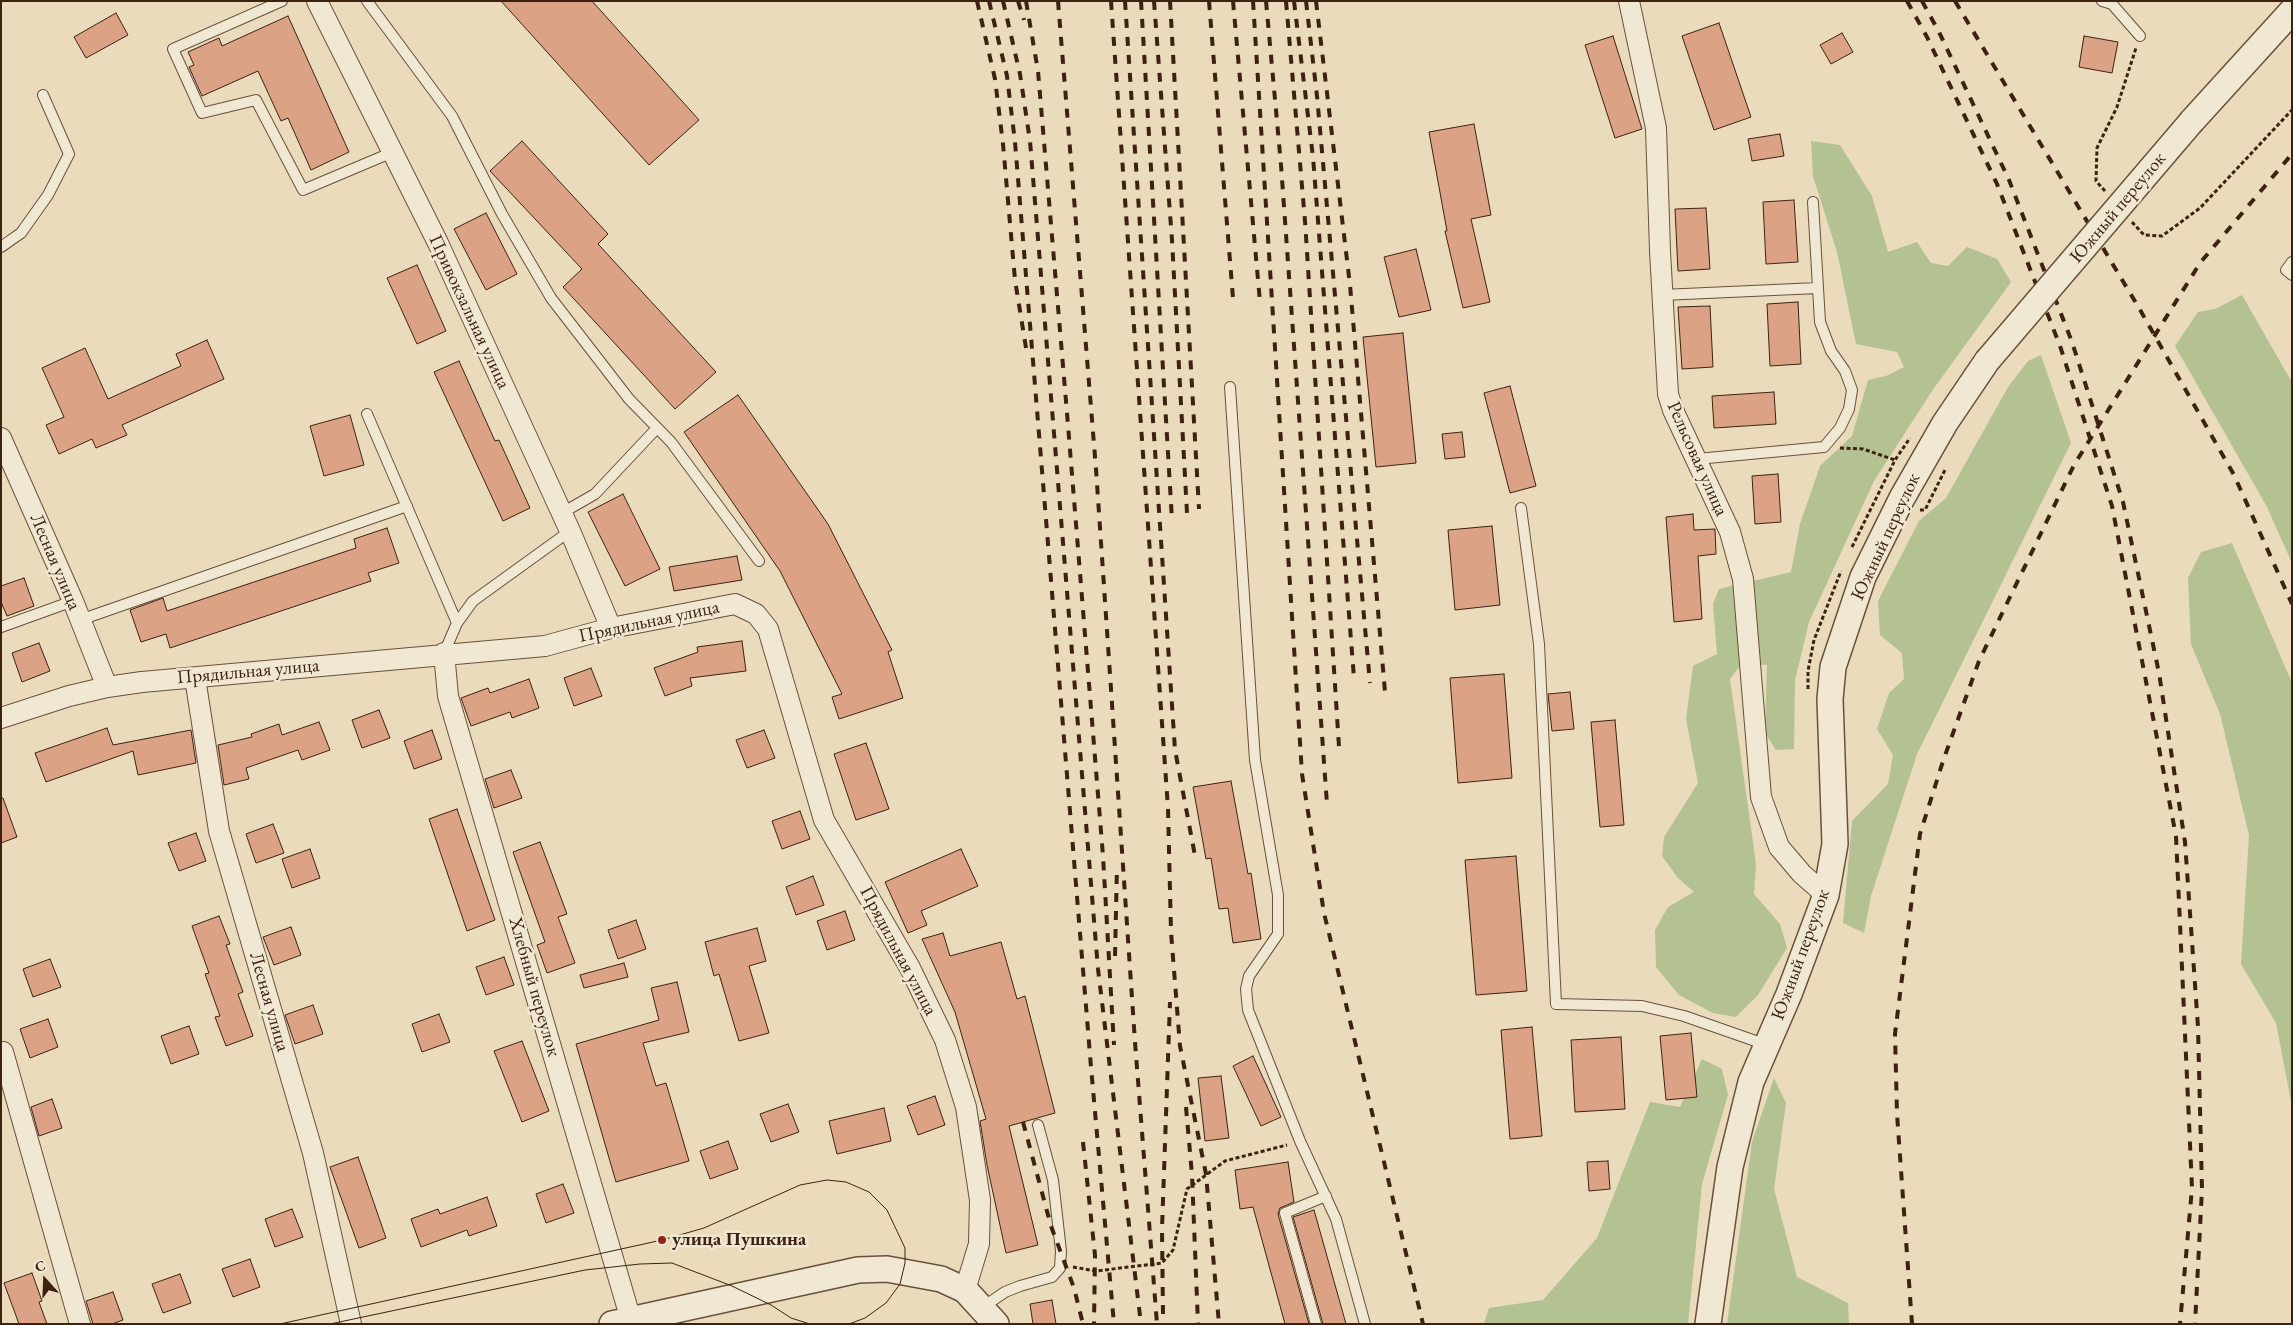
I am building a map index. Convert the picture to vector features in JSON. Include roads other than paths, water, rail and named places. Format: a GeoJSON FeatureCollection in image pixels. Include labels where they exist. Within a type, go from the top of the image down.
{"type":"FeatureCollection","features":[{"type":"Feature","properties":{"kind":"street","name":"Привокзальная улица"},"geometry":{"type":"LineString","coordinates":[[317,1],[438,243],[562,513],[611,628]]}},
{"type":"Feature","properties":{"kind":"street","name":"Рельсовая улица"},"geometry":{"type":"LineString","coordinates":[[1629,1],[1656,128],[1662,295],[1668,394],[1673,410],[1730,532],[1743,579],[1761,797],[1779,847],[1802,874],[1826,895]]}},
{"type":"Feature","properties":{"kind":"street","name":"Южный переулок"},"geometry":{"type":"LineString","coordinates":[[1708,1324],[1730,1167],[1751,1082],[1789,994],[1826,895],[1835,844],[1830,699],[1833,666],[1863,577],[1898,507],[1945,423],[1987,361],[2192,121],[2292,11]]}},
{"type":"Feature","properties":{"kind":"street","name":"Лесная улица"},"geometry":{"type":"LineString","coordinates":[[1,438],[73,601],[107,687]]}},
{"type":"Feature","properties":{"kind":"street","name":"Прядильная улица"},"geometry":{"type":"LineString","coordinates":[[1,718],[69,696],[107,687],[444,653],[514,650],[546,646],[611,628],[736,604],[756,614],[768,629],[824,820],[910,968],[945,1040],[966,1107],[980,1200],[979,1244],[965,1290]]}},
{"type":"Feature","properties":{"kind":"street","name":"Хлебный переулок"},"geometry":{"type":"LineString","coordinates":[[444,653],[448,696],[622,1322]]}},
{"type":"Feature","properties":{"kind":"street","name":"Лесная улица"},"geometry":{"type":"LineString","coordinates":[[195,678],[219,831],[313,1153],[352,1324]]}},
{"type":"Feature","properties":{"kind":"street"},"geometry":{"type":"LineString","coordinates":[[3,1052],[80,1324]]}},
{"type":"Feature","properties":{"kind":"street"},"geometry":{"type":"LineString","coordinates":[[622,1322],[858,1270],[887,1269],[941,1279],[965,1290],[989,1316]]}},
{"type":"Feature","properties":{"kind":"lane"},"geometry":{"type":"LineString","coordinates":[[282,1],[173,50],[202,113],[256,100],[302,190],[393,152]]}},
{"type":"Feature","properties":{"kind":"lane"},"geometry":{"type":"LineString","coordinates":[[367,1],[452,116],[502,214],[551,298],[629,399],[671,442],[758,561]]}},
{"type":"Feature","properties":{"kind":"lane"},"geometry":{"type":"LineString","coordinates":[[2102,1],[2112,4],[2140,36]]}},
{"type":"Feature","properties":{"kind":"lane"},"geometry":{"type":"LineString","coordinates":[[1,247],[21,232],[48,194],[69,154],[42,95]]}},
{"type":"Feature","properties":{"kind":"lane"},"geometry":{"type":"LineString","coordinates":[[1697,459],[1824,446],[1840,428],[1849,409],[1852,390],[1845,371],[1831,351],[1820,322],[1813,202]]}},
{"type":"Feature","properties":{"kind":"lane"},"geometry":{"type":"LineString","coordinates":[[2292,262],[2286,270],[2292,275]]}},
{"type":"Feature","properties":{"kind":"lane"},"geometry":{"type":"LineString","coordinates":[[1662,295],[1818,288]]}},
{"type":"Feature","properties":{"kind":"lane"},"geometry":{"type":"LineString","coordinates":[[1230,387],[1255,760],[1278,895],[1278,934],[1249,976],[1246,989],[1248,1010],[1300,1141],[1336,1219],[1365,1324]]}},
{"type":"Feature","properties":{"kind":"lane"},"geometry":{"type":"LineString","coordinates":[[368,414],[457,623]]}},
{"type":"Feature","properties":{"kind":"lane"},"geometry":{"type":"LineString","coordinates":[[562,513],[595,494],[657,428]]}},
{"type":"Feature","properties":{"kind":"lane"},"geometry":{"type":"LineString","coordinates":[[80,620],[406,506]]}},
{"type":"Feature","properties":{"kind":"lane"},"geometry":{"type":"LineString","coordinates":[[1521,508],[1539,644],[1556,1004],[1642,1006],[1684,1016],[1767,1045]]}},
{"type":"Feature","properties":{"kind":"lane"},"geometry":{"type":"LineString","coordinates":[[444,653],[457,623],[473,601],[570,532]]}},
{"type":"Feature","properties":{"kind":"lane"},"geometry":{"type":"LineString","coordinates":[[1,627],[73,601]]}},
{"type":"Feature","properties":{"kind":"lane"},"geometry":{"type":"LineString","coordinates":[[989,1316],[1005,1292],[1052,1277],[1060,1268],[1053,1180],[1038,1125]]}},
{"type":"Feature","properties":{"kind":"lane"},"geometry":{"type":"LineString","coordinates":[[1316,1324],[1285,1213],[1326,1196]]}},
{"type":"Feature","properties":{"kind":"tram line"},"geometry":{"type":"LineString","coordinates":[[280,1324],[662,1240],[704,1228],[800,1185],[827,1180],[846,1182],[869,1192],[887,1210],[905,1248],[905,1263],[900,1284],[886,1303],[865,1318],[849,1324]]}},
{"type":"Feature","properties":{"kind":"tram line"},"geometry":{"type":"LineString","coordinates":[[330,1324],[585,1270],[640,1264],[672,1263],[732,1286],[771,1305],[791,1318],[810,1324]]}},
{"type":"Feature","properties":{"kind":"railway"},"geometry":{"type":"LineString","coordinates":[[977,1],[995,79],[1003,144],[1015,280],[1027,354]]}},
{"type":"Feature","properties":{"kind":"railway"},"geometry":{"type":"LineString","coordinates":[[989,1],[1007,76],[1015,142],[1114,1324]]}},
{"type":"Feature","properties":{"kind":"railway"},"geometry":{"type":"LineString","coordinates":[[1003,1],[1020,74],[1030,141],[1098,969],[1141,1324]]}},
{"type":"Feature","properties":{"kind":"railway"},"geometry":{"type":"LineString","coordinates":[[1018,1],[1024,20]]}},
{"type":"Feature","properties":{"kind":"railway"},"geometry":{"type":"LineString","coordinates":[[1026,1],[1038,71],[1067,413],[1103,856],[1114,1045]]}},
{"type":"Feature","properties":{"kind":"railway"},"geometry":{"type":"LineString","coordinates":[[1058,1],[1096,469],[1135,1042],[1157,1324]]}},
{"type":"Feature","properties":{"kind":"railway"},"geometry":{"type":"LineString","coordinates":[[1111,1],[1168,808],[1171,932],[1180,1046],[1206,1174],[1219,1324]]}},
{"type":"Feature","properties":{"kind":"railway"},"geometry":{"type":"LineString","coordinates":[[1125,1],[1175,750],[1196,861]]}},
{"type":"Feature","properties":{"kind":"railway"},"geometry":{"type":"LineString","coordinates":[[1141,1],[1172,520]]}},
{"type":"Feature","properties":{"kind":"railway"},"geometry":{"type":"LineString","coordinates":[[1154,1],[1172,240],[1187,513]]}},
{"type":"Feature","properties":{"kind":"railway"},"geometry":{"type":"LineString","coordinates":[[1170,1],[1199,509]]}},
{"type":"Feature","properties":{"kind":"railway"},"geometry":{"type":"LineString","coordinates":[[1209,1],[1233,298]]}},
{"type":"Feature","properties":{"kind":"railway"},"geometry":{"type":"LineString","coordinates":[[1233,1],[1260,302]]}},
{"type":"Feature","properties":{"kind":"railway"},"geometry":{"type":"LineString","coordinates":[[1253,1],[1302,774],[1324,913],[1423,1324]]}},
{"type":"Feature","properties":{"kind":"railway"},"geometry":{"type":"LineString","coordinates":[[1266,1],[1281,165],[1327,804]]}},
{"type":"Feature","properties":{"kind":"railway"},"geometry":{"type":"LineString","coordinates":[[1286,1],[1305,221],[1339,747]]}},
{"type":"Feature","properties":{"kind":"railway"},"geometry":{"type":"LineString","coordinates":[[1294,1],[1313,157],[1354,678]]}},
{"type":"Feature","properties":{"kind":"railway"},"geometry":{"type":"LineString","coordinates":[[1306,1],[1317,96],[1370,683]]}},
{"type":"Feature","properties":{"kind":"railway"},"geometry":{"type":"LineString","coordinates":[[1316,1],[1350,285],[1385,692]]}},
{"type":"Feature","properties":{"kind":"railway"},"geometry":{"type":"LineString","coordinates":[[1907,1],[1927,37],[1997,184],[2060,346],[2112,506],[2176,836],[2192,1188],[2180,1324]]}},
{"type":"Feature","properties":{"kind":"railway"},"geometry":{"type":"LineString","coordinates":[[1922,1],[1939,32],[2009,180],[2072,342],[2123,502],[2159,673],[2185,842],[2198,1027],[2202,1189],[2195,1324]]}},
{"type":"Feature","properties":{"kind":"railway"},"geometry":{"type":"LineString","coordinates":[[1955,1],[2139,308],[2234,475],[2292,604]]}},
{"type":"Feature","properties":{"kind":"railway"},"geometry":{"type":"LineString","coordinates":[[1912,1324],[1897,1114],[1895,1034],[1920,834],[1943,761],[1979,661],[2074,465],[2200,263],[2292,154]]}},
{"type":"Feature","properties":{"kind":"railway"},"geometry":{"type":"LineString","coordinates":[[1115,956],[1117,866]]}},
{"type":"Feature","properties":{"kind":"railway"},"geometry":{"type":"LineString","coordinates":[[1163,1314],[1162,1229],[1170,1002]]}},
{"type":"Feature","properties":{"kind":"railway"},"geometry":{"type":"LineString","coordinates":[[1186,1107],[1192,1175],[1198,1324]]}},
{"type":"Feature","properties":{"kind":"railway"},"geometry":{"type":"LineString","coordinates":[[1023,1122],[1051,1226],[1074,1288],[1083,1324]]}},
{"type":"Feature","properties":{"kind":"railway"},"geometry":{"type":"LineString","coordinates":[[1083,1142],[1095,1255],[1094,1324]]}},
{"type":"Feature","properties":{"kind":"place","name":"улица Пушкина"},"geometry":{"type":"Point","coordinates":[662,1240]}}]}
